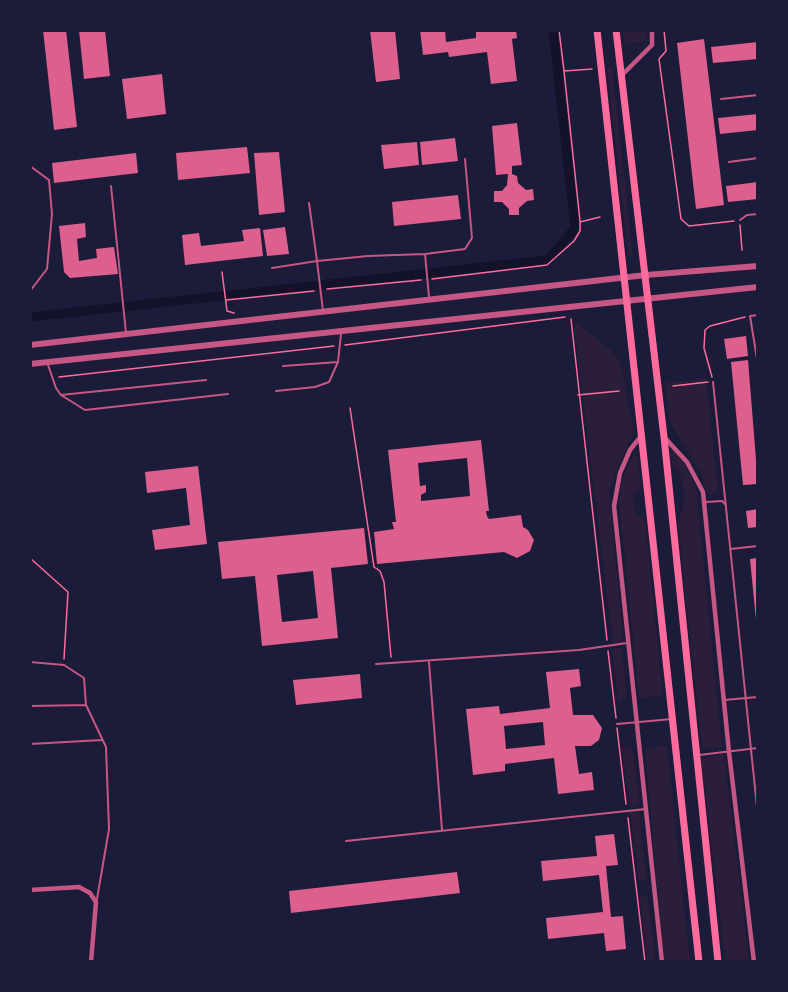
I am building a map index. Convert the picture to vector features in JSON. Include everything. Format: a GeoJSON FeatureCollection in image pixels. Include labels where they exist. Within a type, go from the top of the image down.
{"type":"FeatureCollection","features":[{"type":"Feature","properties":{"kind":"main road"},"geometry":{"type":"LineString","coordinates":[[597,30],[622,278],[642,435],[699,962]]}},
{"type":"Feature","properties":{"kind":"main road"},"geometry":{"type":"LineString","coordinates":[[616,30],[664,437],[718,962]]}},
{"type":"Feature","properties":{"kind":"street"},"geometry":{"type":"LineString","coordinates":[[621,76],[652,45],[652,30]]}},
{"type":"Feature","properties":{"kind":"street"},"geometry":{"type":"LineString","coordinates":[[30,345],[646,275],[758,266]]}},
{"type":"Feature","properties":{"kind":"street"},"geometry":{"type":"LineString","coordinates":[[30,364],[758,287]]}},
{"type":"Feature","properties":{"kind":"street"},"geometry":{"type":"LineString","coordinates":[[642,435],[630,450],[620,473],[615,506],[627,643],[662,962]]}},
{"type":"Feature","properties":{"kind":"street"},"geometry":{"type":"LineString","coordinates":[[664,437],[678,449],[692,468],[703,492],[729,752],[755,960]]}},
{"type":"Feature","properties":{"kind":"street"},"geometry":{"type":"LineString","coordinates":[[30,890],[79,887],[90,893],[96,902],[91,962]]}},
{"type":"Feature","properties":{"kind":"lane"},"geometry":{"type":"LineString","coordinates":[[727,30],[735,30]]}},
{"type":"Feature","properties":{"kind":"lane"},"geometry":{"type":"LineString","coordinates":[[721,99],[758,95]]}},
{"type":"Feature","properties":{"kind":"lane"},"geometry":{"type":"LineString","coordinates":[[729,162],[758,158]]}},
{"type":"Feature","properties":{"kind":"lane"},"geometry":{"type":"LineString","coordinates":[[272,268],[368,255],[425,254],[465,249],[472,238],[465,159]]}},
{"type":"Feature","properties":{"kind":"lane"},"geometry":{"type":"LineString","coordinates":[[30,166],[49,180],[52,214],[47,269],[30,291]]}},
{"type":"Feature","properties":{"kind":"lane"},"geometry":{"type":"LineString","coordinates":[[111,186],[126,334]]}},
{"type":"Feature","properties":{"kind":"lane"},"geometry":{"type":"LineString","coordinates":[[309,202],[323,312]]}},
{"type":"Feature","properties":{"kind":"lane"},"geometry":{"type":"LineString","coordinates":[[740,220],[747,215],[758,214]]}},
{"type":"Feature","properties":{"kind":"lane"},"geometry":{"type":"LineString","coordinates":[[425,254],[429,300]]}},
{"type":"Feature","properties":{"kind":"lane"},"geometry":{"type":"LineString","coordinates":[[758,315],[750,316],[758,365]]}},
{"type":"Feature","properties":{"kind":"lane"},"geometry":{"type":"LineString","coordinates":[[276,391],[315,387],[329,382],[339,362],[341,331]]}},
{"type":"Feature","properties":{"kind":"lane"},"geometry":{"type":"LineString","coordinates":[[47,362],[52,378],[62,395],[85,410],[228,394]]}},
{"type":"Feature","properties":{"kind":"lane"},"geometry":{"type":"LineString","coordinates":[[283,366],[339,362]]}},
{"type":"Feature","properties":{"kind":"lane"},"geometry":{"type":"LineString","coordinates":[[62,395],[206,380]]}},
{"type":"Feature","properties":{"kind":"lane"},"geometry":{"type":"LineString","coordinates":[[713,382],[758,817]]}},
{"type":"Feature","properties":{"kind":"lane"},"geometry":{"type":"LineString","coordinates":[[704,502],[722,501],[725,504]]}},
{"type":"Feature","properties":{"kind":"lane"},"geometry":{"type":"LineString","coordinates":[[730,549],[758,546]]}},
{"type":"Feature","properties":{"kind":"lane"},"geometry":{"type":"LineString","coordinates":[[376,664],[579,650],[627,643]]}},
{"type":"Feature","properties":{"kind":"lane"},"geometry":{"type":"LineString","coordinates":[[30,662],[64,666],[84,678],[86,705],[106,747],[109,829],[96,902]]}},
{"type":"Feature","properties":{"kind":"lane"},"geometry":{"type":"LineString","coordinates":[[429,662],[442,831]]}},
{"type":"Feature","properties":{"kind":"lane"},"geometry":{"type":"LineString","coordinates":[[724,700],[758,697]]}},
{"type":"Feature","properties":{"kind":"lane"},"geometry":{"type":"LineString","coordinates":[[30,706],[86,705]]}},
{"type":"Feature","properties":{"kind":"lane"},"geometry":{"type":"LineString","coordinates":[[617,724],[672,719]]}},
{"type":"Feature","properties":{"kind":"lane"},"geometry":{"type":"LineString","coordinates":[[30,744],[103,740]]}},
{"type":"Feature","properties":{"kind":"lane"},"geometry":{"type":"LineString","coordinates":[[696,756],[758,748]]}},
{"type":"Feature","properties":{"kind":"lane"},"geometry":{"type":"LineString","coordinates":[[346,841],[645,809]]}},
{"type":"Feature","properties":{"kind":"path"},"geometry":{"type":"LineString","coordinates":[[225,300],[546,265],[574,241],[580,231],[559,30]]}},
{"type":"Feature","properties":{"kind":"path"},"geometry":{"type":"LineString","coordinates":[[664,30],[666,51],[659,59],[681,219],[689,226],[740,220],[742,250]]}},
{"type":"Feature","properties":{"kind":"path"},"geometry":{"type":"LineString","coordinates":[[564,71],[592,69]]}},
{"type":"Feature","properties":{"kind":"path"},"geometry":{"type":"LineString","coordinates":[[580,222],[600,217]]}},
{"type":"Feature","properties":{"kind":"path"},"geometry":{"type":"LineString","coordinates":[[222,272],[227,311],[237,314],[238,321]]}},
{"type":"Feature","properties":{"kind":"path"},"geometry":{"type":"LineString","coordinates":[[673,386],[713,382],[704,348],[705,330],[710,326],[750,316]]}},
{"type":"Feature","properties":{"kind":"path"},"geometry":{"type":"LineString","coordinates":[[52,378],[565,317]]}},
{"type":"Feature","properties":{"kind":"path"},"geometry":{"type":"LineString","coordinates":[[578,395],[619,391]]}},
{"type":"Feature","properties":{"kind":"path"},"geometry":{"type":"LineString","coordinates":[[350,408],[374,567],[380,571],[384,582],[392,664]]}},
{"type":"Feature","properties":{"kind":"path"},"geometry":{"type":"LineString","coordinates":[[30,558],[68,592],[64,666]]}},
{"type":"Feature","properties":{"kind":"shaded area"},"geometry":{"type":"Polygon","coordinates":[[[623,30],[647,30],[647,41],[625,44],[623,30]]]}},
{"type":"Feature","properties":{"kind":"shaded area"},"geometry":{"type":"Polygon","coordinates":[[[612,67],[633,255],[628,256],[607,68],[612,67]]]}},
{"type":"Feature","properties":{"kind":"shaded area"},"geometry":{"type":"Polygon","coordinates":[[[577,323],[611,350],[620,363],[634,432],[613,478],[609,494],[624,643],[613,643],[574,327],[577,323]]]}},
{"type":"Feature","properties":{"kind":"shaded area"},"geometry":{"type":"Polygon","coordinates":[[[706,378],[718,487],[717,492],[710,495],[707,493],[700,471],[670,423],[665,383],[706,378]]]}},
{"type":"Feature","properties":{"kind":"shaded area"},"geometry":{"type":"Polygon","coordinates":[[[670,447],[681,457],[696,487],[722,747],[702,749],[678,522],[684,505],[684,496],[682,478],[672,464],[670,447]]]}},
{"type":"Feature","properties":{"kind":"shaded area"},"geometry":{"type":"Polygon","coordinates":[[[636,448],[641,488],[633,496],[635,514],[645,519],[663,695],[639,698],[619,501],[622,481],[636,448]]]}},
{"type":"Feature","properties":{"kind":"shaded area"},"geometry":{"type":"Polygon","coordinates":[[[622,648],[627,699],[618,700],[612,649],[622,648]]]}},
{"type":"Feature","properties":{"kind":"shaded area"},"geometry":{"type":"Polygon","coordinates":[[[632,746],[640,804],[630,808],[622,748],[632,746]]]}},
{"type":"Feature","properties":{"kind":"shaded area"},"geometry":{"type":"Polygon","coordinates":[[[667,746],[690,962],[665,962],[662,942],[645,748],[667,746]]]}},
{"type":"Feature","properties":{"kind":"shaded area"},"geometry":{"type":"Polygon","coordinates":[[[724,754],[749,962],[725,962],[701,758],[724,754]]]}},
{"type":"Feature","properties":{"kind":"shaded area"},"geometry":{"type":"Polygon","coordinates":[[[630,811],[639,811],[647,880],[639,882],[630,811]]]}},
{"type":"Feature","properties":{"kind":"shaded area"},"geometry":{"type":"Polygon","coordinates":[[[640,897],[648,897],[656,962],[647,962],[640,897]]]}},
{"type":"Feature","properties":{"kind":"building"},"geometry":{"type":"Polygon","coordinates":[[[43,30],[66,30],[77,127],[54,130],[43,30]]]}},
{"type":"Feature","properties":{"kind":"building"},"geometry":{"type":"Polygon","coordinates":[[[79,30],[105,30],[110,76],[84,79],[79,30]]]}},
{"type":"Feature","properties":{"kind":"building"},"geometry":{"type":"Polygon","coordinates":[[[370,30],[395,30],[400,79],[376,82],[370,30]]]}},
{"type":"Feature","properties":{"kind":"building"},"geometry":{"type":"Polygon","coordinates":[[[420,30],[445,30],[446,42],[476,38],[476,30],[516,30],[517,38],[512,39],[517,81],[491,84],[487,52],[449,57],[448,52],[423,55],[420,30]]]}},
{"type":"Feature","properties":{"kind":"building"},"geometry":{"type":"Polygon","coordinates":[[[704,39],[724,205],[696,209],[677,43],[704,39]]]}},
{"type":"Feature","properties":{"kind":"building"},"geometry":{"type":"Polygon","coordinates":[[[758,42],[758,59],[713,63],[711,47],[758,42]]]}},
{"type":"Feature","properties":{"kind":"building"},"geometry":{"type":"Polygon","coordinates":[[[162,74],[166,114],[127,119],[122,79],[162,74]]]}},
{"type":"Feature","properties":{"kind":"building"},"geometry":{"type":"Polygon","coordinates":[[[758,114],[758,130],[720,134],[718,118],[758,114]]]}},
{"type":"Feature","properties":{"kind":"building"},"geometry":{"type":"Polygon","coordinates":[[[517,123],[522,165],[512,166],[512,174],[517,176],[518,183],[526,190],[533,189],[534,200],[527,201],[519,208],[519,215],[509,215],[509,209],[502,202],[494,202],[494,191],[502,191],[507,185],[508,174],[496,175],[492,126],[517,123]]]}},
{"type":"Feature","properties":{"kind":"building"},"geometry":{"type":"Polygon","coordinates":[[[455,138],[458,161],[422,165],[420,142],[455,138]]]}},
{"type":"Feature","properties":{"kind":"building"},"geometry":{"type":"Polygon","coordinates":[[[417,142],[419,165],[384,169],[381,145],[417,142]]]}},
{"type":"Feature","properties":{"kind":"building"},"geometry":{"type":"Polygon","coordinates":[[[247,147],[250,173],[178,180],[176,153],[247,147]]]}},
{"type":"Feature","properties":{"kind":"building"},"geometry":{"type":"Polygon","coordinates":[[[279,152],[285,212],[259,215],[254,153],[279,152]]]}},
{"type":"Feature","properties":{"kind":"building"},"geometry":{"type":"Polygon","coordinates":[[[136,153],[138,173],[54,183],[52,163],[136,153]]]}},
{"type":"Feature","properties":{"kind":"building"},"geometry":{"type":"Polygon","coordinates":[[[758,182],[758,199],[728,202],[726,186],[758,182]]]}},
{"type":"Feature","properties":{"kind":"building"},"geometry":{"type":"Polygon","coordinates":[[[458,195],[461,219],[394,226],[392,202],[458,195]]]}},
{"type":"Feature","properties":{"kind":"building"},"geometry":{"type":"Polygon","coordinates":[[[85,223],[86,237],[77,239],[79,261],[97,258],[96,249],[114,247],[118,274],[70,278],[64,272],[59,226],[85,223]]]}},
{"type":"Feature","properties":{"kind":"building"},"geometry":{"type":"Polygon","coordinates":[[[285,227],[289,254],[267,256],[263,230],[285,227]]]}},
{"type":"Feature","properties":{"kind":"building"},"geometry":{"type":"Polygon","coordinates":[[[260,228],[263,256],[185,265],[182,235],[199,233],[201,246],[244,241],[242,230],[260,228]]]}},
{"type":"Feature","properties":{"kind":"building"},"geometry":{"type":"Polygon","coordinates":[[[746,336],[748,356],[727,359],[724,339],[746,336]]]}},
{"type":"Feature","properties":{"kind":"building"},"geometry":{"type":"Polygon","coordinates":[[[748,360],[758,484],[743,485],[731,362],[748,360]]]}},
{"type":"Feature","properties":{"kind":"building"},"geometry":{"type":"Polygon","coordinates":[[[481,440],[489,511],[486,511],[487,516],[489,519],[521,515],[523,527],[528,530],[534,540],[530,551],[517,558],[504,552],[377,564],[374,532],[394,529],[392,522],[396,522],[388,450],[481,440]],[[467,458],[418,463],[420,486],[426,485],[426,492],[421,495],[421,501],[470,496],[467,458]]]}},
{"type":"Feature","properties":{"kind":"building"},"geometry":{"type":"Polygon","coordinates":[[[198,466],[207,544],[155,550],[152,530],[190,525],[186,488],[147,493],[145,472],[198,466]]]}},
{"type":"Feature","properties":{"kind":"building"},"geometry":{"type":"Polygon","coordinates":[[[758,509],[758,527],[748,528],[746,511],[758,509]]]}},
{"type":"Feature","properties":{"kind":"building"},"geometry":{"type":"Polygon","coordinates":[[[364,528],[368,564],[331,568],[338,638],[262,646],[255,576],[222,579],[218,542],[364,528]],[[313,571],[277,575],[282,622],[318,618],[313,571]]]}},
{"type":"Feature","properties":{"kind":"building"},"geometry":{"type":"Polygon","coordinates":[[[758,558],[758,620],[756,620],[750,559],[758,558]]]}},
{"type":"Feature","properties":{"kind":"building"},"geometry":{"type":"Polygon","coordinates":[[[579,669],[581,686],[570,688],[573,715],[593,715],[602,728],[599,740],[591,746],[575,746],[579,774],[592,772],[594,790],[558,794],[554,758],[505,764],[505,771],[473,775],[466,709],[499,706],[500,714],[550,708],[546,672],[579,669]],[[543,722],[504,726],[506,749],[545,745],[543,722]]]}},
{"type":"Feature","properties":{"kind":"building"},"geometry":{"type":"Polygon","coordinates":[[[360,674],[362,698],[296,705],[293,680],[360,674]]]}},
{"type":"Feature","properties":{"kind":"building"},"geometry":{"type":"Polygon","coordinates":[[[614,834],[618,865],[606,866],[611,917],[623,916],[626,949],[606,951],[604,933],[548,939],[546,918],[603,912],[599,875],[543,881],[541,861],[597,856],[595,836],[614,834]]]}},
{"type":"Feature","properties":{"kind":"building"},"geometry":{"type":"Polygon","coordinates":[[[457,872],[460,893],[291,913],[289,891],[457,872]]]}},
{"type":"Feature","properties":{"kind":"waterway"},"geometry":{"type":"LineString","coordinates":[[30,317],[548,260],[575,228],[553,30]]}}]}
